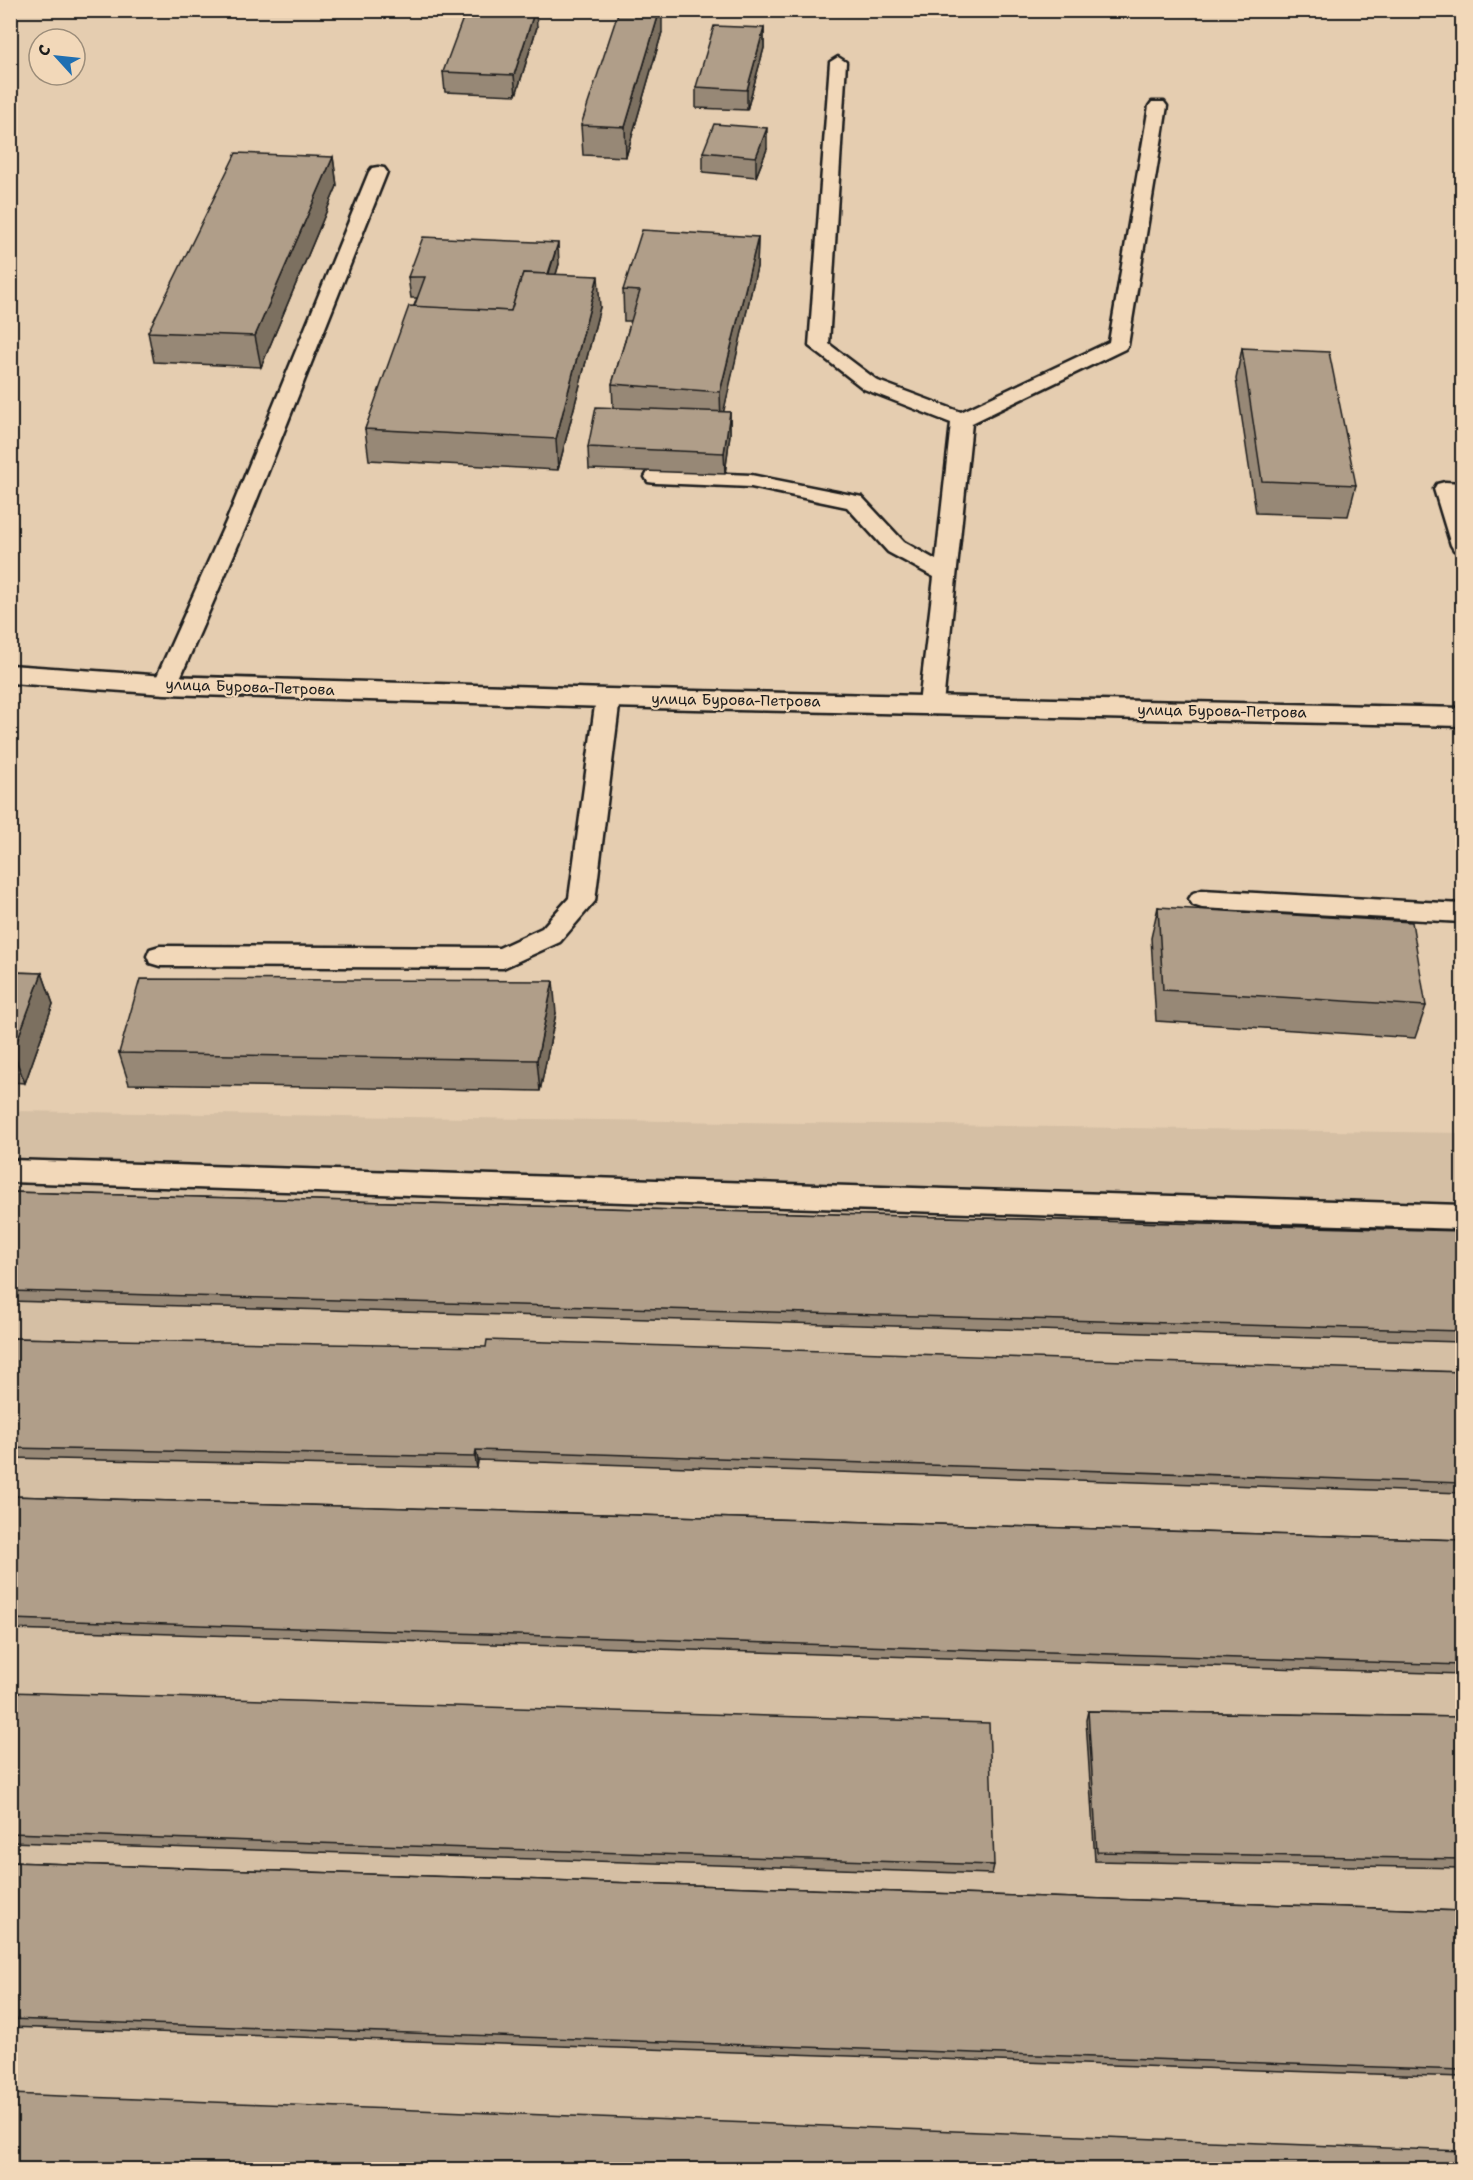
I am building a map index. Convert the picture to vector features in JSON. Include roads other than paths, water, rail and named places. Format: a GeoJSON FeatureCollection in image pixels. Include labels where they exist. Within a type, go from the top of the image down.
{"type":"FeatureCollection","features":[{"type":"Feature","properties":{"kind":"main road","name":"улица Бурова-Петрова"},"geometry":{"type":"LineString","coordinates":[[10,674],[165,685],[608,698],[1462,717]]}},
{"type":"Feature","properties":{"kind":"lane"},"geometry":{"type":"LineString","coordinates":[[838,62],[819,346],[871,385],[962,420],[1118,345],[1158,106]]}},
{"type":"Feature","properties":{"kind":"lane"},"geometry":{"type":"LineString","coordinates":[[165,685],[237,522],[378,172]]}},
{"type":"Feature","properties":{"kind":"lane"},"geometry":{"type":"LineString","coordinates":[[931,704],[962,420]]}},
{"type":"Feature","properties":{"kind":"lane"},"geometry":{"type":"LineString","coordinates":[[656,477],[751,481],[854,502],[896,547],[945,574]]}},
{"type":"Feature","properties":{"kind":"lane"},"geometry":{"type":"LineString","coordinates":[[1462,489],[1445,489],[1462,545]]}},
{"type":"Feature","properties":{"kind":"lane"},"geometry":{"type":"LineString","coordinates":[[160,956],[503,957],[551,935],[582,901],[608,698]]}},
{"type":"Feature","properties":{"kind":"lane"},"geometry":{"type":"LineString","coordinates":[[1202,899],[1462,913]]}},
{"type":"Feature","properties":{"kind":"lane"},"geometry":{"type":"LineString","coordinates":[[10,1171],[1462,1217]]}}]}
